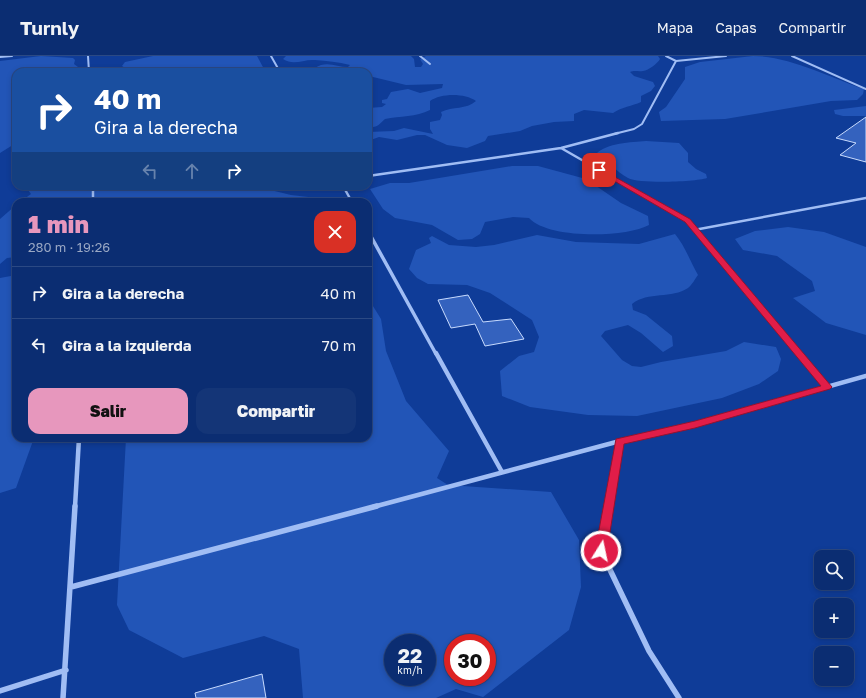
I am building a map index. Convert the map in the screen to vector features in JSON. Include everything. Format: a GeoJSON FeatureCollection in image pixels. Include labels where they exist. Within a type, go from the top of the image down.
{"type":"FeatureCollection","features":[{"type":"Feature","properties":{"kind":"street"},"geometry":{"type":"LineString","coordinates":[[0,57],[12,56]]}},
{"type":"Feature","properties":{"kind":"street"},"geometry":{"type":"LineString","coordinates":[[88,56],[89,68]]}},
{"type":"Feature","properties":{"kind":"street"},"geometry":{"type":"LineString","coordinates":[[271,56],[278,68]]}},
{"type":"Feature","properties":{"kind":"street"},"geometry":{"type":"LineString","coordinates":[[420,56],[430,64]]}},
{"type":"Feature","properties":{"kind":"street"},"geometry":{"type":"LineString","coordinates":[[666,56],[676,61],[726,56]]}},
{"type":"Feature","properties":{"kind":"street"},"geometry":{"type":"LineString","coordinates":[[792,56],[866,89]]}},
{"type":"Feature","properties":{"kind":"street"},"geometry":{"type":"LineString","coordinates":[[372,175],[561,148],[634,129],[642,124],[676,61]]}},
{"type":"Feature","properties":{"kind":"street"},"geometry":{"type":"LineString","coordinates":[[561,148],[688,221],[827,387]]}},
{"type":"Feature","properties":{"kind":"street"},"geometry":{"type":"LineString","coordinates":[[694,230],[866,198]]}},
{"type":"Feature","properties":{"kind":"street"},"geometry":{"type":"LineString","coordinates":[[372,237],[502,472]]}},
{"type":"Feature","properties":{"kind":"street"},"geometry":{"type":"LineString","coordinates":[[71,587],[620,441],[695,424],[866,376]]}},
{"type":"Feature","properties":{"kind":"street"},"geometry":{"type":"LineString","coordinates":[[620,441],[601,551],[649,651],[679,698]]}},
{"type":"Feature","properties":{"kind":"street"},"geometry":{"type":"LineString","coordinates":[[63,698],[80,442]]}},
{"type":"Feature","properties":{"kind":"street"},"geometry":{"type":"LineString","coordinates":[[0,691],[66,670]]}},
{"type":"Feature","properties":{"kind":"shaded area"},"geometry":{"type":"Polygon","coordinates":[[[41,56],[73,58],[75,60],[74,64],[78,67],[12,68],[12,146],[0,153],[0,61],[41,56]]]}},
{"type":"Feature","properties":{"kind":"shaded area"},"geometry":{"type":"Polygon","coordinates":[[[153,56],[257,56],[263,68],[128,68],[122,66],[125,62],[153,56]]]}},
{"type":"Feature","properties":{"kind":"shaded area"},"geometry":{"type":"Polygon","coordinates":[[[286,56],[411,56],[414,59],[415,67],[421,67],[423,64],[420,59],[426,56],[658,56],[660,59],[655,65],[648,69],[630,72],[634,76],[653,82],[655,86],[651,91],[641,96],[641,102],[613,113],[584,110],[574,114],[574,121],[554,122],[532,126],[520,131],[488,136],[485,141],[467,148],[447,145],[425,135],[417,135],[397,140],[379,137],[372,140],[372,132],[394,131],[404,128],[433,134],[430,129],[430,122],[440,120],[442,115],[441,112],[468,106],[476,101],[460,95],[440,96],[430,101],[430,110],[414,115],[385,119],[378,126],[372,127],[372,108],[382,107],[386,104],[382,103],[382,100],[387,99],[391,92],[408,89],[420,93],[442,88],[443,84],[406,85],[372,77],[372,68],[315,68],[323,64],[332,64],[344,67],[348,67],[350,65],[315,60],[291,62],[283,59],[286,56]]]}},
{"type":"Feature","properties":{"kind":"shaded area"},"geometry":{"type":"Polygon","coordinates":[[[753,56],[781,59],[795,63],[864,89],[863,94],[857,100],[831,101],[725,119],[661,121],[659,112],[666,107],[685,79],[685,67],[700,62],[753,56]]]}},
{"type":"Feature","properties":{"kind":"shaded area"},"geometry":{"type":"Polygon","coordinates":[[[866,106],[866,116],[843,116],[835,114],[834,110],[866,106]]]}},
{"type":"Feature","properties":{"kind":"shaded area"},"geometry":{"type":"Polygon","coordinates":[[[646,141],[679,143],[688,153],[688,162],[696,169],[706,174],[707,178],[691,181],[667,182],[634,180],[624,176],[596,154],[606,147],[613,145],[646,141]]]}},
{"type":"Feature","properties":{"kind":"shaded area"},"geometry":{"type":"Polygon","coordinates":[[[512,166],[538,166],[586,179],[621,203],[648,216],[649,225],[638,229],[605,234],[569,233],[552,230],[539,225],[529,218],[513,217],[485,222],[480,234],[472,239],[458,240],[432,225],[395,218],[383,209],[371,190],[390,183],[409,183],[512,166]]]}},
{"type":"Feature","properties":{"kind":"shaded area"},"geometry":{"type":"Polygon","coordinates":[[[28,190],[270,190],[291,195],[317,198],[26,198],[31,194],[28,190]]]}},
{"type":"Feature","properties":{"kind":"shaded area"},"geometry":{"type":"Polygon","coordinates":[[[12,208],[12,257],[7,258],[0,264],[0,219],[12,208]]]}},
{"type":"Feature","properties":{"kind":"shaded area"},"geometry":{"type":"Polygon","coordinates":[[[788,227],[824,232],[866,247],[866,335],[826,323],[793,298],[815,291],[812,281],[777,256],[743,250],[735,239],[755,231],[788,227]]]}},
{"type":"Feature","properties":{"kind":"shaded area"},"geometry":{"type":"Polygon","coordinates":[[[675,234],[685,249],[698,275],[688,288],[682,291],[645,298],[632,304],[633,310],[646,315],[672,336],[673,346],[663,352],[641,333],[628,325],[605,331],[601,336],[622,360],[632,366],[641,367],[661,362],[726,351],[744,342],[776,347],[781,359],[778,371],[759,384],[722,398],[637,416],[588,415],[530,407],[502,396],[500,371],[519,356],[534,352],[539,337],[532,320],[490,293],[467,285],[428,284],[417,278],[409,269],[416,250],[431,243],[429,238],[432,236],[449,245],[476,247],[494,245],[537,235],[576,242],[639,244],[675,234]]]}},
{"type":"Feature","properties":{"kind":"shaded area"},"geometry":{"type":"Polygon","coordinates":[[[12,276],[12,442],[33,442],[16,488],[0,493],[0,278],[12,276]]]}},
{"type":"Feature","properties":{"kind":"shaded area"},"geometry":{"type":"Polygon","coordinates":[[[372,304],[381,319],[386,351],[406,401],[449,451],[437,478],[448,485],[551,492],[579,540],[581,587],[569,630],[483,697],[456,689],[436,698],[303,698],[299,649],[264,636],[183,658],[129,630],[117,605],[126,442],[372,442],[372,304]]]}},
{"type":"Feature","properties":{"kind":"building"},"geometry":{"type":"Polygon","coordinates":[[[866,117],[866,162],[840,155],[856,143],[836,138],[866,117]]]}},
{"type":"Feature","properties":{"kind":"building"},"geometry":{"type":"Polygon","coordinates":[[[468,295],[483,322],[511,319],[524,339],[485,346],[475,324],[451,328],[438,300],[468,295]]]}},
{"type":"Feature","properties":{"kind":"building"},"geometry":{"type":"Polygon","coordinates":[[[262,674],[266,698],[196,698],[195,693],[262,674]]]}},
{"type":"Feature","properties":{"kind":"route"},"geometry":{"type":"LineString","coordinates":[[599,170],[688,221],[827,387],[695,424],[620,441],[601,551]]}}]}
